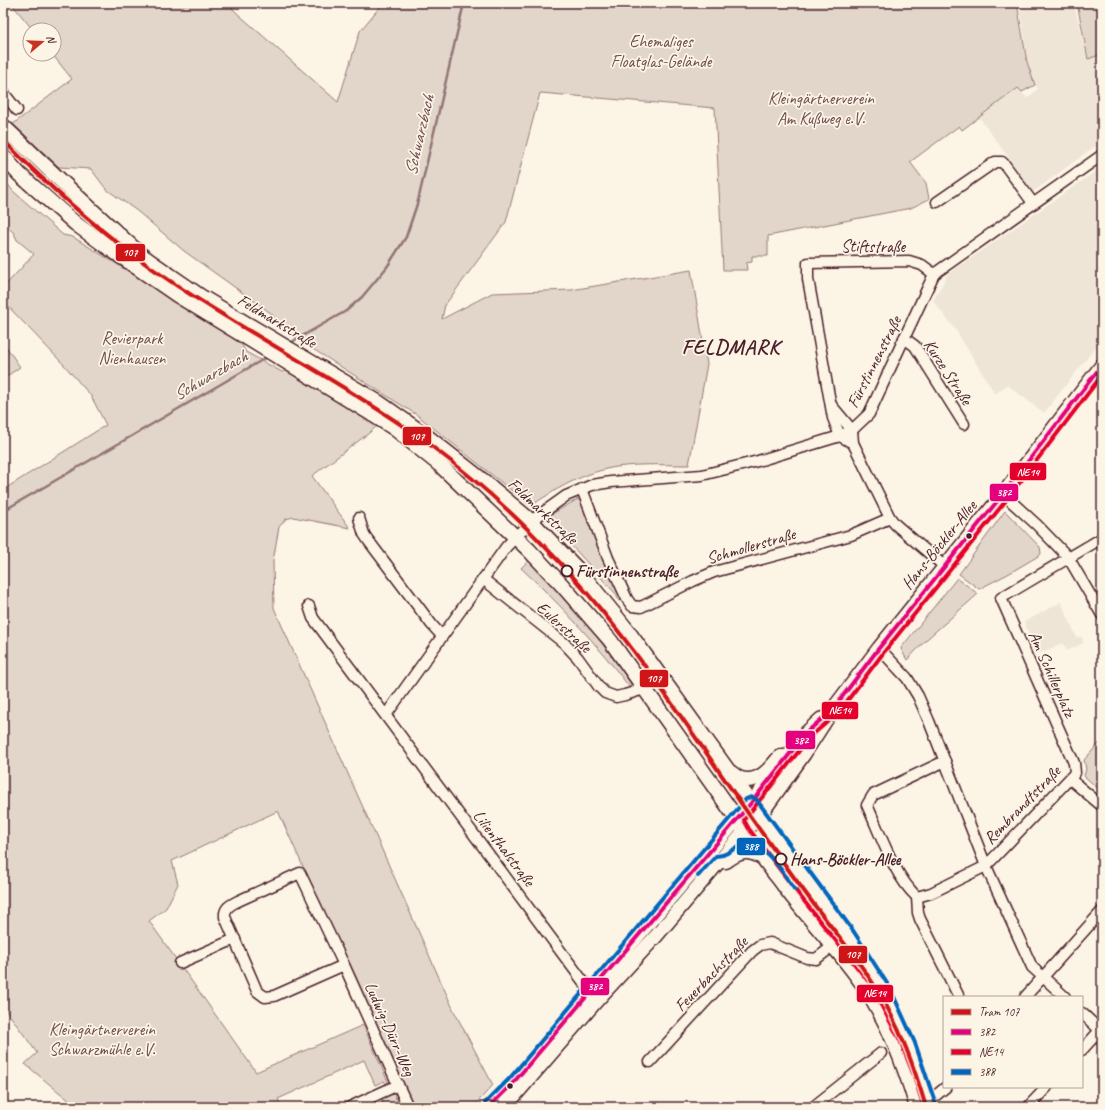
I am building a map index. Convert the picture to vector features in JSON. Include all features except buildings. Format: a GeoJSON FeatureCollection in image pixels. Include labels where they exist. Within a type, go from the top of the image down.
{"type":"FeatureCollection","features":[{"type":"Feature","properties":{"kind":"main road","name":"Feldmarkstraße"},"geometry":{"type":"LineString","coordinates":[[3,126],[50,172],[141,255],[268,343]]}},
{"type":"Feature","properties":{"kind":"main road","name":"Feldmarkstraße"},"geometry":{"type":"LineString","coordinates":[[3,156],[25,179],[76,224],[106,246],[177,295],[378,402],[425,435],[531,521],[581,574],[627,630],[874,972],[885,991],[909,1045],[923,1106]]}},
{"type":"Feature","properties":{"kind":"main road","name":"Feldmarkstraße"},"geometry":{"type":"LineString","coordinates":[[288,355],[414,443],[455,478],[516,537],[562,585],[610,640],[737,819],[744,832],[762,857],[863,984],[894,1042],[908,1078],[923,1106]]}},
{"type":"Feature","properties":{"kind":"main road"},"geometry":{"type":"LineString","coordinates":[[729,771],[741,779],[760,777],[770,770],[780,757],[787,757]]}},
{"type":"Feature","properties":{"kind":"main road"},"geometry":{"type":"LineString","coordinates":[[719,861],[726,861],[735,854],[743,852],[753,852],[762,857]]}},
{"type":"Feature","properties":{"kind":"street"},"geometry":{"type":"LineString","coordinates":[[3,92],[17,110]]}},
{"type":"Feature","properties":{"kind":"street"},"geometry":{"type":"LineString","coordinates":[[934,274],[942,270],[1033,203],[1102,155]]}},
{"type":"Feature","properties":{"kind":"street"},"geometry":{"type":"LineString","coordinates":[[937,202],[995,162],[999,161],[1005,165],[1033,203]]}},
{"type":"Feature","properties":{"kind":"street","name":"Stiftstraße"},"geometry":{"type":"LineString","coordinates":[[831,405],[808,279],[808,263],[909,261],[922,265],[934,274]]}},
{"type":"Feature","properties":{"kind":"street","name":"Fürstinnenstraße"},"geometry":{"type":"LineString","coordinates":[[516,537],[531,521],[566,496],[582,489],[611,482],[702,475],[758,461],[840,436],[852,430],[869,414],[934,274]]}},
{"type":"Feature","properties":{"kind":"street","name":"Kurze Straße"},"geometry":{"type":"LineString","coordinates":[[904,338],[916,346],[964,424]]}},
{"type":"Feature","properties":{"kind":"street","name":"Hans-Böckler-Allee"},"geometry":{"type":"LineString","coordinates":[[490,1107],[595,995],[657,935],[719,861],[761,814],[804,754],[833,709],[879,648],[1003,494],[1102,365]]}},
{"type":"Feature","properties":{"kind":"street"},"geometry":{"type":"LineString","coordinates":[[831,405],[852,430],[853,443],[890,518],[896,525],[944,566]]}},
{"type":"Feature","properties":{"kind":"street"},"geometry":{"type":"LineString","coordinates":[[831,405],[833,418],[840,436],[853,443]]}},
{"type":"Feature","properties":{"kind":"street","name":"Schmollerstraße"},"geometry":{"type":"LineString","coordinates":[[582,489],[608,558],[627,599],[632,606],[641,607],[714,572],[851,535],[890,518]]}},
{"type":"Feature","properties":{"kind":"street"},"geometry":{"type":"LineString","coordinates":[[1003,494],[1037,525],[1068,557],[1102,615]]}},
{"type":"Feature","properties":{"kind":"street"},"geometry":{"type":"LineString","coordinates":[[360,518],[364,534],[368,540],[432,625],[442,636]]}},
{"type":"Feature","properties":{"kind":"street"},"geometry":{"type":"LineString","coordinates":[[386,715],[506,547],[516,537]]}},
{"type":"Feature","properties":{"kind":"street"},"geometry":{"type":"LineString","coordinates":[[1068,557],[1102,538]]}},
{"type":"Feature","properties":{"kind":"street","name":"Am Schillerplatz"},"geometry":{"type":"LineString","coordinates":[[1068,557],[1001,598],[1074,763]]}},
{"type":"Feature","properties":{"kind":"street","name":"Eulerstraße"},"geometry":{"type":"LineString","coordinates":[[483,579],[564,643],[578,658],[605,693],[616,697],[644,689]]}},
{"type":"Feature","properties":{"kind":"street","name":"Lilienthalstraße"},"geometry":{"type":"LineString","coordinates":[[309,606],[313,618],[595,995]]}},
{"type":"Feature","properties":{"kind":"street"},"geometry":{"type":"LineString","coordinates":[[879,648],[907,678],[929,721],[986,866],[1032,967],[1044,976],[1064,996]]}},
{"type":"Feature","properties":{"kind":"street","name":"Hans-Böckler-Allee"},"geometry":{"type":"LineString","coordinates":[[505,1107],[737,819],[752,803],[807,732],[833,709]]}},
{"type":"Feature","properties":{"kind":"street"},"geometry":{"type":"LineString","coordinates":[[945,761],[873,795],[867,805],[893,864],[910,891],[917,897],[920,919],[958,996]]}},
{"type":"Feature","properties":{"kind":"street","name":"Rembrandtstraße"},"geometry":{"type":"LineString","coordinates":[[917,897],[931,893],[986,866],[1070,779],[1075,773],[1074,763]]}},
{"type":"Feature","properties":{"kind":"street"},"geometry":{"type":"LineString","coordinates":[[1070,779],[1102,806]]}},
{"type":"Feature","properties":{"kind":"street","name":"Ludwig-Dürr-Weg"},"geometry":{"type":"LineString","coordinates":[[344,965],[274,996],[265,997],[257,991],[225,917],[225,911],[229,905],[300,873],[344,965],[408,1107]]}},
{"type":"Feature","properties":{"kind":"street"},"geometry":{"type":"LineString","coordinates":[[1026,996],[1102,911]]}},
{"type":"Feature","properties":{"kind":"street","name":"Feuerbachstraße"},"geometry":{"type":"LineString","coordinates":[[650,1062],[752,950],[760,945],[770,943],[807,958],[816,959],[848,936]]}},
{"type":"Feature","properties":{"kind":"street"},"geometry":{"type":"LineString","coordinates":[[180,963],[235,939]]}},
{"type":"Feature","properties":{"kind":"street"},"geometry":{"type":"LineString","coordinates":[[1083,1014],[1101,1030],[1083,1049]]}},
{"type":"Feature","properties":{"kind":"street"},"geometry":{"type":"LineString","coordinates":[[813,1107],[881,1053]]}},
{"type":"Feature","properties":{"kind":"street"},"geometry":{"type":"LineString","coordinates":[[350,1107],[398,1085]]}},
{"type":"Feature","properties":{"kind":"street"},"geometry":{"type":"LineString","coordinates":[[923,1106],[945,1088]]}},
{"type":"Feature","properties":{"kind":"street"},"geometry":{"type":"LineString","coordinates":[[1028,1107],[1045,1088]]}},
{"type":"Feature","properties":{"kind":"shaded area"},"geometry":{"type":"Polygon","coordinates":[[[1019,3],[1074,3],[1087,57],[1102,53],[1102,141],[1033,192],[979,117],[1018,88],[1027,98],[1038,89],[1035,85],[1028,63],[1019,3]]]}},
{"type":"Feature","properties":{"kind":"shaded area"},"geometry":{"type":"Polygon","coordinates":[[[1096,171],[1102,180],[1102,339],[1044,413],[1007,385],[995,394],[955,329],[933,301],[948,274],[1096,171]]]}},
{"type":"Feature","properties":{"kind":"shaded area"},"geometry":{"type":"Polygon","coordinates":[[[1061,602],[1077,638],[1081,636],[1084,643],[1067,651],[1063,643],[1038,654],[1024,622],[1061,602]]]}},
{"type":"Feature","properties":{"kind":"green space"},"geometry":{"type":"Polygon","coordinates":[[[11,3],[227,3],[338,102],[360,31],[383,3],[1017,3],[1027,62],[1035,85],[1022,92],[1018,88],[962,130],[959,126],[910,162],[926,183],[929,199],[911,208],[768,236],[768,256],[752,256],[752,262],[746,263],[747,270],[723,270],[715,108],[540,93],[506,222],[445,305],[442,319],[492,293],[571,290],[691,270],[707,364],[689,465],[637,465],[606,469],[586,475],[567,484],[548,494],[531,506],[417,415],[286,332],[275,323],[272,314],[184,251],[137,211],[106,189],[91,169],[59,167],[13,124],[72,79],[58,62],[62,62],[62,22],[26,22],[11,3]]]}},
{"type":"Feature","properties":{"kind":"green space"},"geometry":{"type":"Polygon","coordinates":[[[1077,3],[1102,3],[1102,54],[1088,59],[1077,3]]]}},
{"type":"Feature","properties":{"kind":"green space"},"geometry":{"type":"Polygon","coordinates":[[[3,178],[13,191],[63,235],[73,237],[238,339],[246,352],[282,372],[289,369],[378,425],[312,476],[350,528],[293,517],[286,519],[279,527],[273,561],[274,608],[454,1011],[493,1085],[473,1107],[411,1107],[278,811],[172,861],[178,884],[166,908],[149,921],[256,1072],[363,1025],[389,1084],[387,1085],[384,1081],[375,1085],[364,1060],[278,1099],[281,1107],[77,1107],[25,1064],[37,1053],[3,1006],[3,490],[106,425],[91,396],[65,366],[3,301],[3,288],[34,254],[17,240],[14,233],[3,223],[3,178]]]}},
{"type":"Feature","properties":{"kind":"green space"},"geometry":{"type":"Polygon","coordinates":[[[3,342],[20,367],[3,379],[3,342]]]}},
{"type":"Feature","properties":{"kind":"green space"},"geometry":{"type":"Polygon","coordinates":[[[578,499],[583,504],[623,600],[619,601],[615,593],[547,519],[548,516],[578,499]]]}},
{"type":"Feature","properties":{"kind":"green space"},"geometry":{"type":"Polygon","coordinates":[[[1005,511],[1040,547],[1041,553],[1008,574],[979,589],[959,574],[1005,511]]]}},
{"type":"Feature","properties":{"kind":"green space"},"geometry":{"type":"Polygon","coordinates":[[[529,560],[557,589],[596,635],[631,684],[630,688],[605,656],[578,626],[521,568],[529,560]]]}},
{"type":"Feature","properties":{"kind":"green space"},"geometry":{"type":"Polygon","coordinates":[[[957,578],[978,594],[928,638],[907,660],[901,648],[957,578]]]}},
{"type":"Feature","properties":{"kind":"green space"},"geometry":{"type":"Polygon","coordinates":[[[1102,740],[1102,792],[1084,776],[1086,769],[1084,760],[1102,740]]]}},
{"type":"Feature","properties":{"kind":"green space"},"geometry":{"type":"Polygon","coordinates":[[[393,1091],[399,1107],[385,1107],[380,1096],[393,1091]]]}},
{"type":"Feature","properties":{"kind":"waterway","name":"Schwarzbach"},"geometry":{"type":"LineString","coordinates":[[290,343],[346,311],[362,297],[387,267],[406,237],[418,201],[464,3]]}},
{"type":"Feature","properties":{"kind":"waterway","name":"Schwarzbach"},"geometry":{"type":"LineString","coordinates":[[3,511],[269,356]]}},
{"type":"Feature","properties":{"kind":"tram line","name":"107"},"geometry":{"type":"LineString","coordinates":[[3,140],[64,199],[153,269],[239,325],[368,403],[430,445],[481,486],[551,553],[573,577],[635,652],[790,872],[872,982],[894,1020],[912,1063],[926,1107]]}},
{"type":"Feature","properties":{"kind":"transit line","name":"382"},"geometry":{"type":"LineString","coordinates":[[489,1107],[513,1083],[751,803],[807,732],[833,709],[879,648],[1003,494],[1102,365]]}},
{"type":"Feature","properties":{"kind":"transit line","name":"NE14"},"geometry":{"type":"LineString","coordinates":[[923,1105],[900,1040],[868,981],[800,896],[749,829],[744,820],[811,736],[838,713],[884,652],[1008,498],[1102,375]]}},
{"type":"Feature","properties":{"kind":"transit line","name":"388"},"geometry":{"type":"LineString","coordinates":[[485,1103],[509,1079],[746,799],[751,797],[756,799],[854,932],[890,988],[915,1043],[936,1105]]}},
{"type":"Feature","properties":{"kind":"transit line","name":"388"},"geometry":{"type":"LineString","coordinates":[[698,876],[716,856],[724,855],[739,847],[754,847],[761,850],[774,861],[795,890]]}},
{"type":"Feature","properties":{"kind":"place","name":"Fürstinnenstraße"},"geometry":{"type":"Point","coordinates":[567,571]}},
{"type":"Feature","properties":{"kind":"place","name":"Hans-Böckler-Allee"},"geometry":{"type":"Point","coordinates":[781,859]}},
{"type":"Feature","properties":{"kind":"district","name":"FELDMARK"},"geometry":{"type":"Point","coordinates":[731,347]}},
{"type":"Feature","properties":{"kind":"park label","name":"Ehemaliges Floatglas-Gelände"},"geometry":{"type":"Point","coordinates":[661,51]}},
{"type":"Feature","properties":{"kind":"park label","name":"Kleingärtnerverein Am Kußweg e.V."},"geometry":{"type":"Point","coordinates":[821,108]}},
{"type":"Feature","properties":{"kind":"park label","name":"Revierpark Nienhausen"},"geometry":{"type":"Point","coordinates":[132,348]}},
{"type":"Feature","properties":{"kind":"park label","name":"Kleingärtnerverein Schwarzmühle e.V."},"geometry":{"type":"Point","coordinates":[102,1039]}}]}
